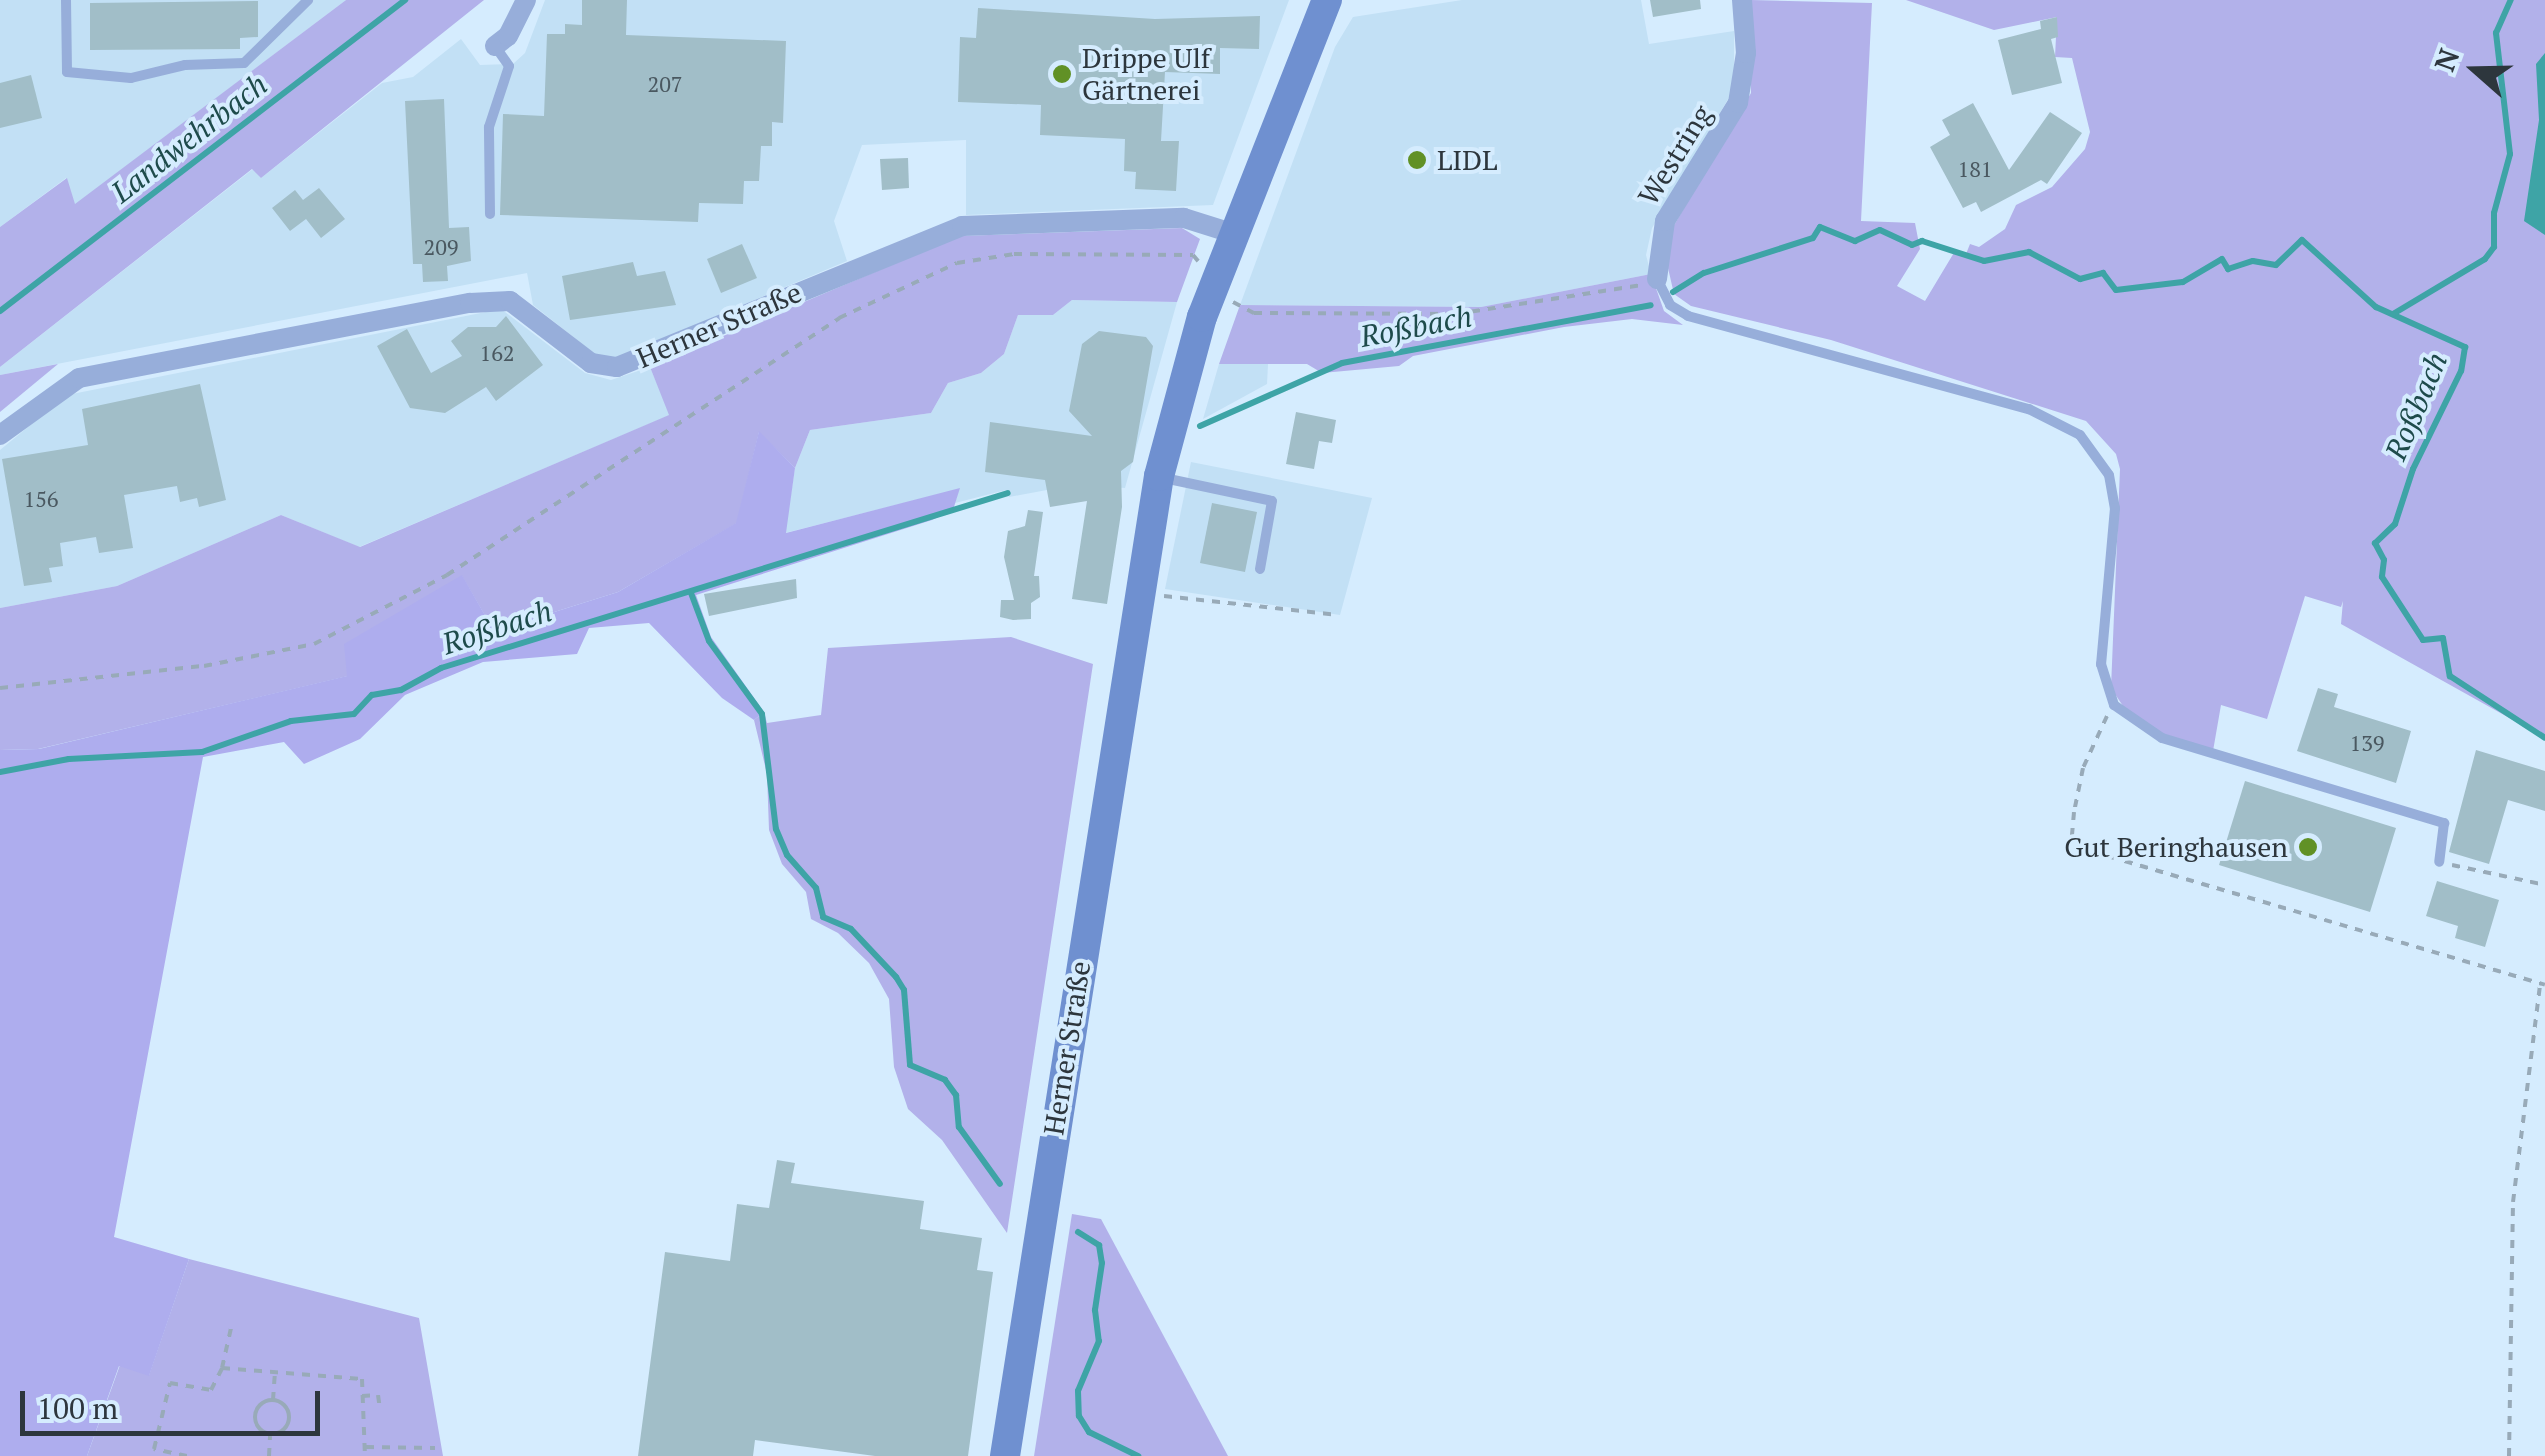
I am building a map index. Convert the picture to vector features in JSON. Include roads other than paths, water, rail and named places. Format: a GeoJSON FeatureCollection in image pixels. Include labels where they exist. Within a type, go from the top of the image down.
{"type":"FeatureCollection","features":[{"type":"Feature","properties":{"kind":"main road","name":"Herner Straße"},"geometry":{"type":"LineString","coordinates":[[1005,1456],[1134,600],[1158,476],[1232,234],[1327,0]]}},
{"type":"Feature","properties":{"kind":"street"},"geometry":{"type":"LineString","coordinates":[[495,46],[508,36],[526,0]]}},
{"type":"Feature","properties":{"kind":"street","name":"Westring"},"geometry":{"type":"LineString","coordinates":[[1658,280],[1665,220],[1738,103],[1746,54],[1742,0]]}},
{"type":"Feature","properties":{"kind":"street","name":"Herner Straße"},"geometry":{"type":"LineString","coordinates":[[0,435],[78,378],[470,302],[510,301],[591,363],[617,367],[962,226],[1184,218],[1232,234]]}},
{"type":"Feature","properties":{"kind":"lane"},"geometry":{"type":"LineString","coordinates":[[66,0],[67,72],[131,78],[184,65],[244,63],[308,0]]}},
{"type":"Feature","properties":{"kind":"lane"},"geometry":{"type":"LineString","coordinates":[[490,214],[489,127],[510,66],[495,46]]}},
{"type":"Feature","properties":{"kind":"lane"},"geometry":{"type":"LineString","coordinates":[[1658,280],[1670,305],[1688,316],[2029,409],[2080,435],[2109,475],[2115,508],[2101,664],[2114,705],[2162,738],[2444,823],[2439,862]]}},
{"type":"Feature","properties":{"kind":"lane"},"geometry":{"type":"LineString","coordinates":[[1158,476],[1272,502],[1260,569]]}},
{"type":"Feature","properties":{"kind":"waterway","name":"Landwehrbach"},"geometry":{"type":"LineString","coordinates":[[0,311],[405,0]]}},
{"type":"Feature","properties":{"kind":"waterway"},"geometry":{"type":"LineString","coordinates":[[2393,314],[2485,259],[2494,247],[2494,213],[2510,154],[2496,33],[2511,0]]}},
{"type":"Feature","properties":{"kind":"waterway","name":"Roßbach"},"geometry":{"type":"LineString","coordinates":[[1673,292],[1704,273],[1813,238],[1820,227],[1855,241],[1880,230],[1912,245],[1922,241],[1984,261],[2029,252],[2080,279],[2103,273],[2116,290],[2183,282],[2222,259],[2228,269],[2253,261],[2276,265],[2302,240],[2376,307],[2465,347],[2461,371],[2413,469],[2395,524],[2375,543],[2384,560],[2382,577],[2423,640],[2443,638],[2450,676],[2545,738]]}},
{"type":"Feature","properties":{"kind":"waterway","name":"Roßbach"},"geometry":{"type":"LineString","coordinates":[[1200,426],[1342,363],[1651,305]]}},
{"type":"Feature","properties":{"kind":"waterway","name":"Roßbach"},"geometry":{"type":"LineString","coordinates":[[0,772],[69,759],[202,752],[291,721],[354,714],[372,695],[401,690],[441,668],[1008,493]]}},
{"type":"Feature","properties":{"kind":"waterway"},"geometry":{"type":"LineString","coordinates":[[691,593],[709,641],[762,714],[776,829],[787,855],[816,888],[823,917],[851,929],[896,977],[904,990],[910,1065],[945,1080],[956,1095],[959,1127],[1000,1184]]}},
{"type":"Feature","properties":{"kind":"waterway"},"geometry":{"type":"LineString","coordinates":[[1078,1232],[1099,1245],[1102,1263],[1095,1310],[1099,1341],[1078,1391],[1079,1416],[1089,1432],[1138,1456]]}},
{"type":"Feature","properties":{"kind":"place","name":"Drippe Ulf Gärtnerei"},"geometry":{"type":"Point","coordinates":[1062,74]}},
{"type":"Feature","properties":{"kind":"place","name":"LIDL"},"geometry":{"type":"Point","coordinates":[1417,160]}},
{"type":"Feature","properties":{"kind":"place","name":"Gut Beringhausen"},"geometry":{"type":"Point","coordinates":[2308,847]}}]}
